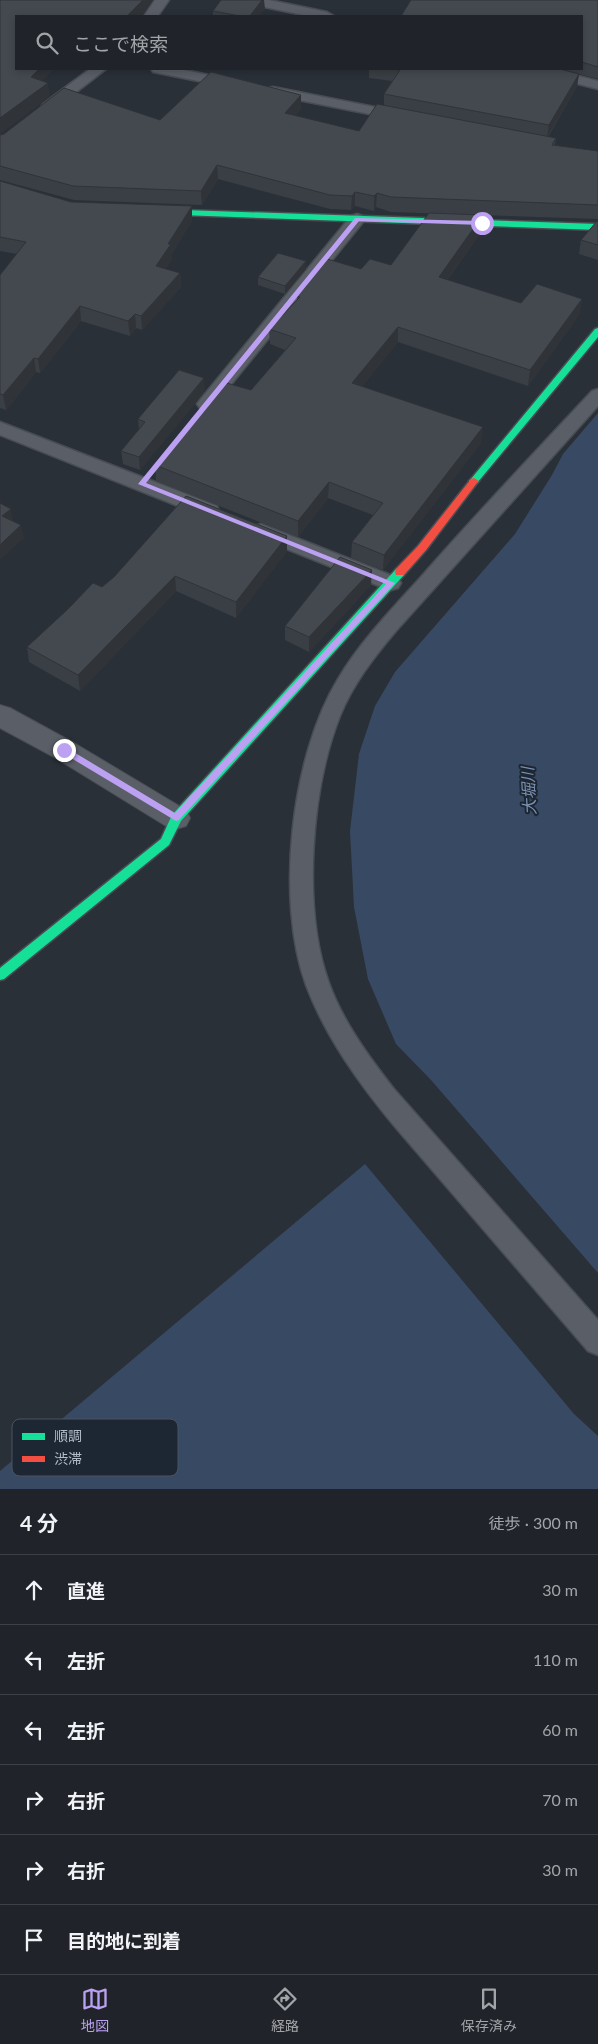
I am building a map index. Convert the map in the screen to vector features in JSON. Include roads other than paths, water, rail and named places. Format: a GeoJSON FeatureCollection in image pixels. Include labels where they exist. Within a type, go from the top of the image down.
{"type":"FeatureCollection","features":[{"type":"Feature","properties":{"kind":"street"},"geometry":{"type":"LineString","coordinates":[[142,211],[598,227]]}},
{"type":"Feature","properties":{"kind":"street"},"geometry":{"type":"LineString","coordinates":[[0,976],[165,842],[176,818],[422,548],[508,438],[598,331]]}},
{"type":"Feature","properties":{"kind":"street"},"geometry":{"type":"LineString","coordinates":[[0,715],[64,750],[176,818]]}},
{"type":"Feature","properties":{"kind":"lane"},"geometry":{"type":"LineString","coordinates":[[152,15],[162,0]]}},
{"type":"Feature","properties":{"kind":"lane"},"geometry":{"type":"LineString","coordinates":[[248,0],[289,4],[324,15]]}},
{"type":"Feature","properties":{"kind":"lane"},"geometry":{"type":"LineString","coordinates":[[40,113],[98,70]]}},
{"type":"Feature","properties":{"kind":"lane"},"geometry":{"type":"LineString","coordinates":[[163,70],[415,119]]}},
{"type":"Feature","properties":{"kind":"lane"},"geometry":{"type":"LineString","coordinates":[[540,70],[598,85]]}},
{"type":"Feature","properties":{"kind":"lane"},"geometry":{"type":"LineString","coordinates":[[197,416],[357,219]]}},
{"type":"Feature","properties":{"kind":"lane"},"geometry":{"type":"LineString","coordinates":[[598,395],[471,532],[364,656],[344,686],[327,719],[316,752],[304,830],[302,912],[314,974],[332,1015],[358,1060],[454,1176],[598,1341]]}},
{"type":"Feature","properties":{"kind":"lane"},"geometry":{"type":"LineString","coordinates":[[0,428],[225,517]]}},
{"type":"Feature","properties":{"kind":"lane"},"geometry":{"type":"LineString","coordinates":[[141,484],[154,469]]}},
{"type":"Feature","properties":{"kind":"lane"},"geometry":{"type":"LineString","coordinates":[[243,524],[391,583]]}},
{"type":"Feature","properties":{"kind":"water","name":"大堀川"},"geometry":{"type":"Polygon","coordinates":[[[598,413],[598,1273],[431,1080],[396,1044],[368,979],[354,907],[350,831],[359,754],[375,706],[395,672],[515,534],[563,454],[598,413]]]}},
{"type":"Feature","properties":{"kind":"water"},"geometry":{"type":"Polygon","coordinates":[[[365,1164],[574,1414],[598,1436],[598,1489],[0,1489],[0,1471],[12,1461],[12,1476],[178,1476],[178,1419],[62,1419],[365,1164]]]}}]}
